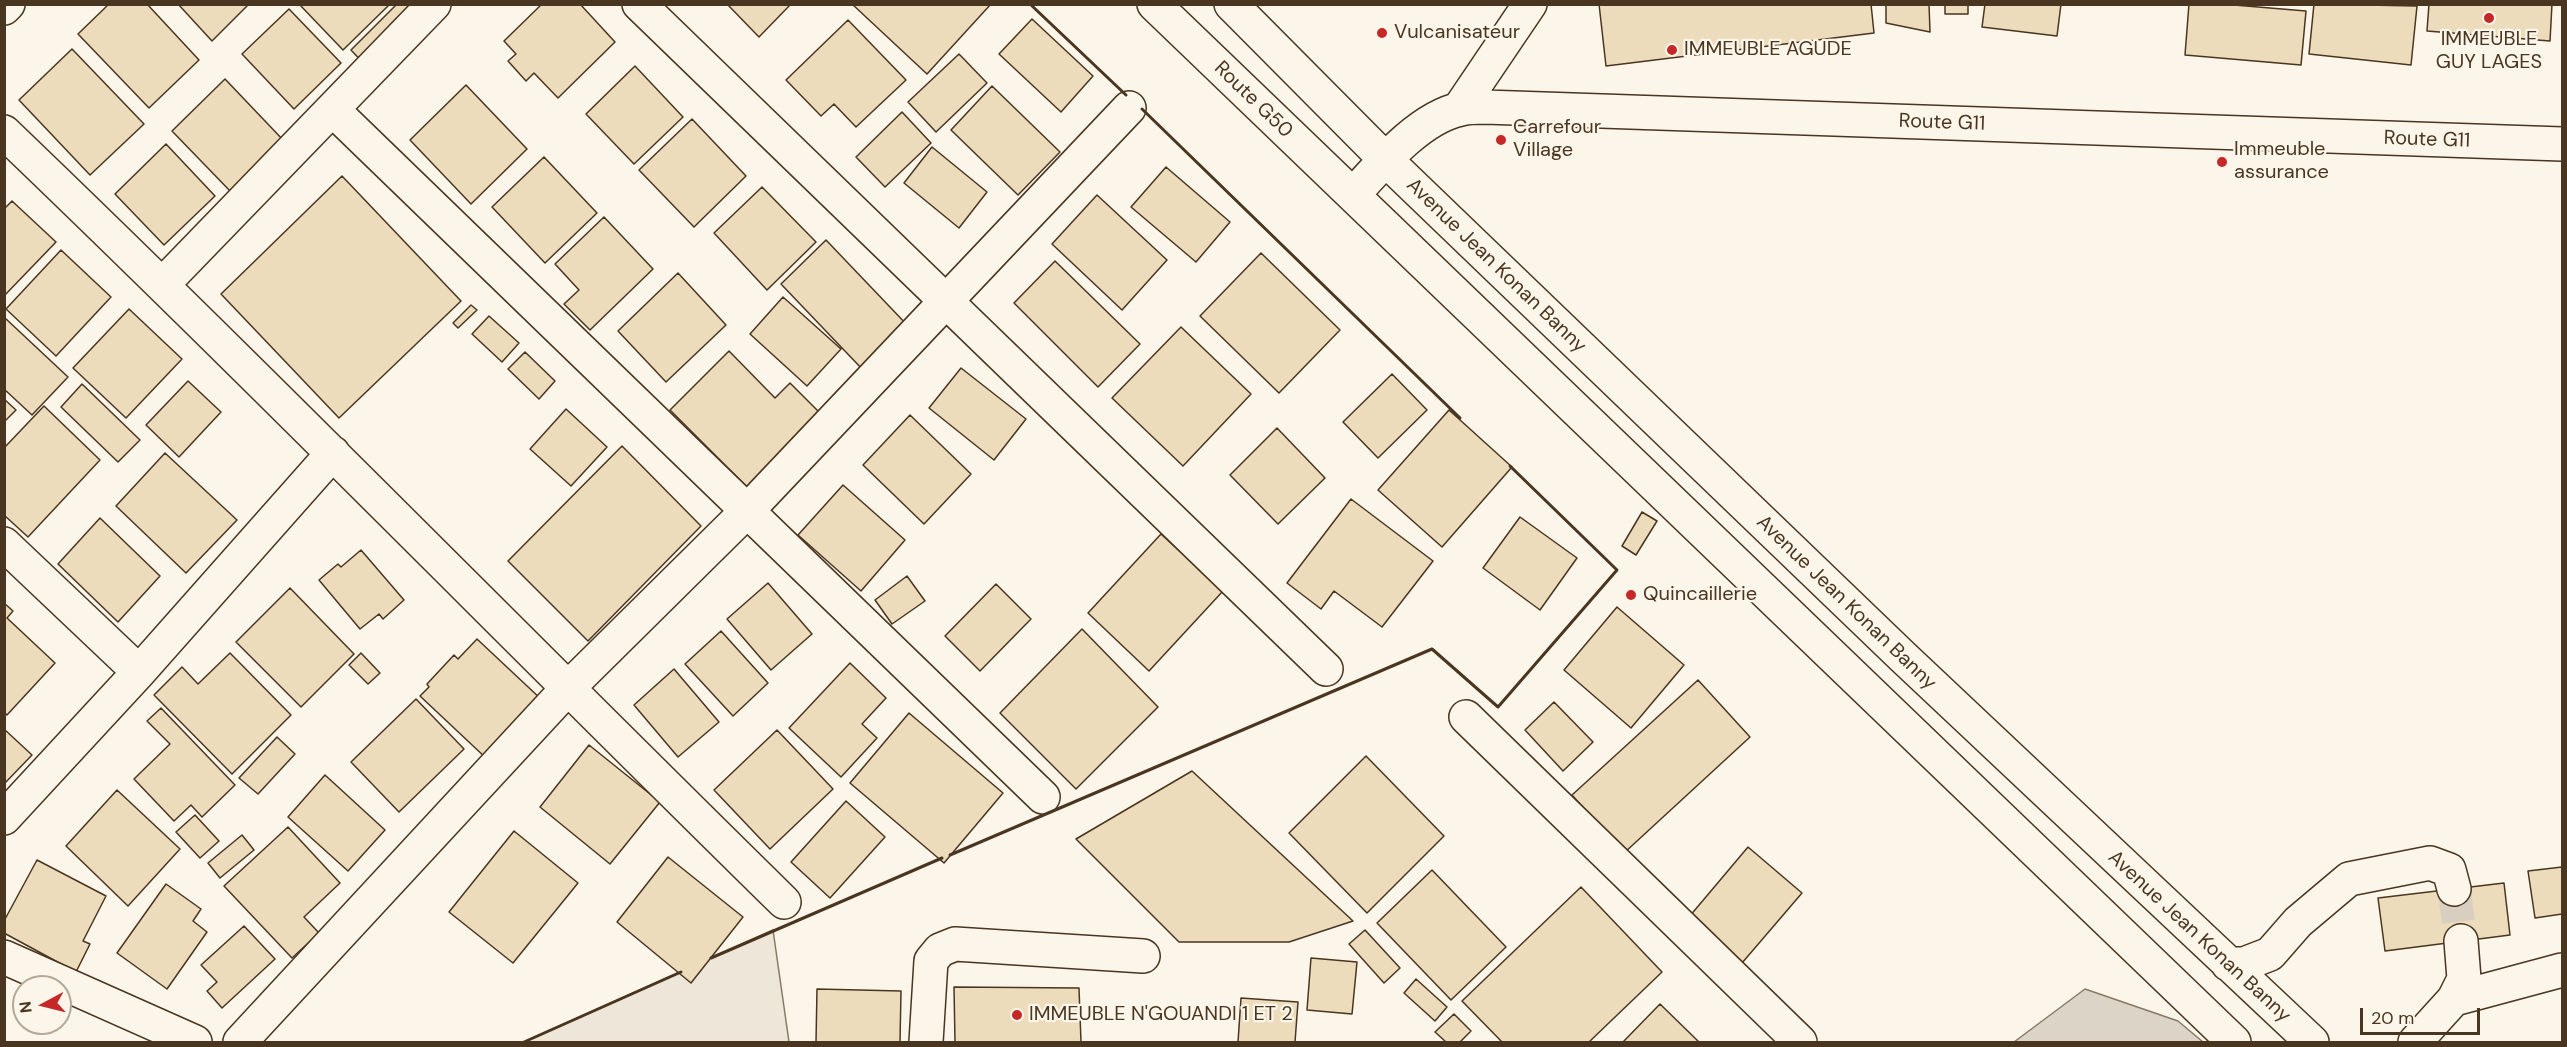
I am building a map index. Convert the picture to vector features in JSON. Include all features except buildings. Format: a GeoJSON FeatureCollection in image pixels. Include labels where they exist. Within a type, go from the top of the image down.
{"type":"FeatureCollection","features":[{"type":"Feature","properties":{"kind":"street"},"geometry":{"type":"LineString","coordinates":[[4,8],[8,4]]}},
{"type":"Feature","properties":{"kind":"street"},"geometry":{"type":"LineString","coordinates":[[163,284],[434,4]]}},
{"type":"Feature","properties":{"kind":"street"},"geometry":{"type":"LineString","coordinates":[[639,4],[1326,669]]}},
{"type":"Feature","properties":{"kind":"street","name":"Route G50"},"geometry":{"type":"LineString","coordinates":[[1154,4],[1353,195]]}},
{"type":"Feature","properties":{"kind":"street"},"geometry":{"type":"LineString","coordinates":[[1231,4],[1384,159]]}},
{"type":"Feature","properties":{"kind":"street"},"geometry":{"type":"LineString","coordinates":[[1460,109],[1530,4]]}},
{"type":"Feature","properties":{"kind":"street","name":"Route G11"},"geometry":{"type":"LineString","coordinates":[[1353,195],[1384,159],[1428,124],[1460,109],[1485,106],[2562,144]]}},
{"type":"Feature","properties":{"kind":"street"},"geometry":{"type":"LineString","coordinates":[[240,1042],[567,689],[747,511],[1129,108]]}},
{"type":"Feature","properties":{"kind":"street"},"geometry":{"type":"LineString","coordinates":[[333,110],[1043,797]]}},
{"type":"Feature","properties":{"kind":"street"},"geometry":{"type":"LineString","coordinates":[[4,132],[163,284],[567,689],[784,902]]}},
{"type":"Feature","properties":{"kind":"street","name":"Avenue Jean Konan Banny"},"geometry":{"type":"LineString","coordinates":[[1384,159],[1902,656],[2312,1042]]}},
{"type":"Feature","properties":{"kind":"street"},"geometry":{"type":"LineString","coordinates":[[1353,195],[1874,700],[2234,1042]]}},
{"type":"Feature","properties":{"kind":"street"},"geometry":{"type":"LineString","coordinates":[[4,818],[139,672],[333,453]]}},
{"type":"Feature","properties":{"kind":"street"},"geometry":{"type":"LineString","coordinates":[[4,544],[139,672]]}},
{"type":"Feature","properties":{"kind":"street"},"geometry":{"type":"LineString","coordinates":[[1466,717],[1800,1042]]}},
{"type":"Feature","properties":{"kind":"street"},"geometry":{"type":"LineString","coordinates":[[2228,964],[2244,964],[2270,954],[2298,922],[2349,879],[2430,863],[2449,870],[2454,889]]}},
{"type":"Feature","properties":{"kind":"street"},"geometry":{"type":"LineString","coordinates":[[2415,1042],[2454,999],[2464,979],[2461,941]]}},
{"type":"Feature","properties":{"kind":"street"},"geometry":{"type":"LineString","coordinates":[[926,1042],[931,961],[940,950],[955,944],[1143,956]]}},
{"type":"Feature","properties":{"kind":"street"},"geometry":{"type":"LineString","coordinates":[[4,957],[195,1042]]}},
{"type":"Feature","properties":{"kind":"street"},"geometry":{"type":"LineString","coordinates":[[2454,999],[2562,970]]}},
{"type":"Feature","properties":{"kind":"shaded area"},"geometry":{"type":"Polygon","coordinates":[[[773,930],[789,1042],[524,1042],[773,930]]]}},
{"type":"Feature","properties":{"kind":"shaded area"},"geometry":{"type":"Polygon","coordinates":[[[2085,989],[2178,1021],[2203,1042],[2014,1042],[2085,989]]]}},
{"type":"Feature","properties":{"kind":"tunnel"},"geometry":{"type":"LineString","coordinates":[[2454,889],[2461,941]]}},
{"type":"Feature","properties":{"kind":"wall"},"geometry":{"type":"LineString","coordinates":[[1030,4],[1126,95]]}},
{"type":"Feature","properties":{"kind":"wall"},"geometry":{"type":"LineString","coordinates":[[1142,109],[1460,418]]}},
{"type":"Feature","properties":{"kind":"wall"},"geometry":{"type":"LineString","coordinates":[[950,855],[1432,649],[1498,707],[1617,570],[1510,466]]}},
{"type":"Feature","properties":{"kind":"wall"},"geometry":{"type":"LineString","coordinates":[[711,958],[942,858]]}},
{"type":"Feature","properties":{"kind":"wall"},"geometry":{"type":"LineString","coordinates":[[524,1042],[681,972]]}},
{"type":"Feature","properties":{"kind":"place","name":"IMMEUBLE GUY LAGES"},"geometry":{"type":"Point","coordinates":[2489,18]}},
{"type":"Feature","properties":{"kind":"place","name":"Vulcanisateur"},"geometry":{"type":"Point","coordinates":[1382,33]}},
{"type":"Feature","properties":{"kind":"place","name":"IMMEUBLE AGUDE"},"geometry":{"type":"Point","coordinates":[1672,50]}},
{"type":"Feature","properties":{"kind":"place","name":"Carrefour Village"},"geometry":{"type":"Point","coordinates":[1501,140]}},
{"type":"Feature","properties":{"kind":"place","name":"Immeuble assurance"},"geometry":{"type":"Point","coordinates":[2222,162]}},
{"type":"Feature","properties":{"kind":"place","name":"Quincaillerie"},"geometry":{"type":"Point","coordinates":[1631,595]}},
{"type":"Feature","properties":{"kind":"place","name":"IMMEUBLE N'GOUANDI 1 ET 2"},"geometry":{"type":"Point","coordinates":[1017,1015]}}]}
